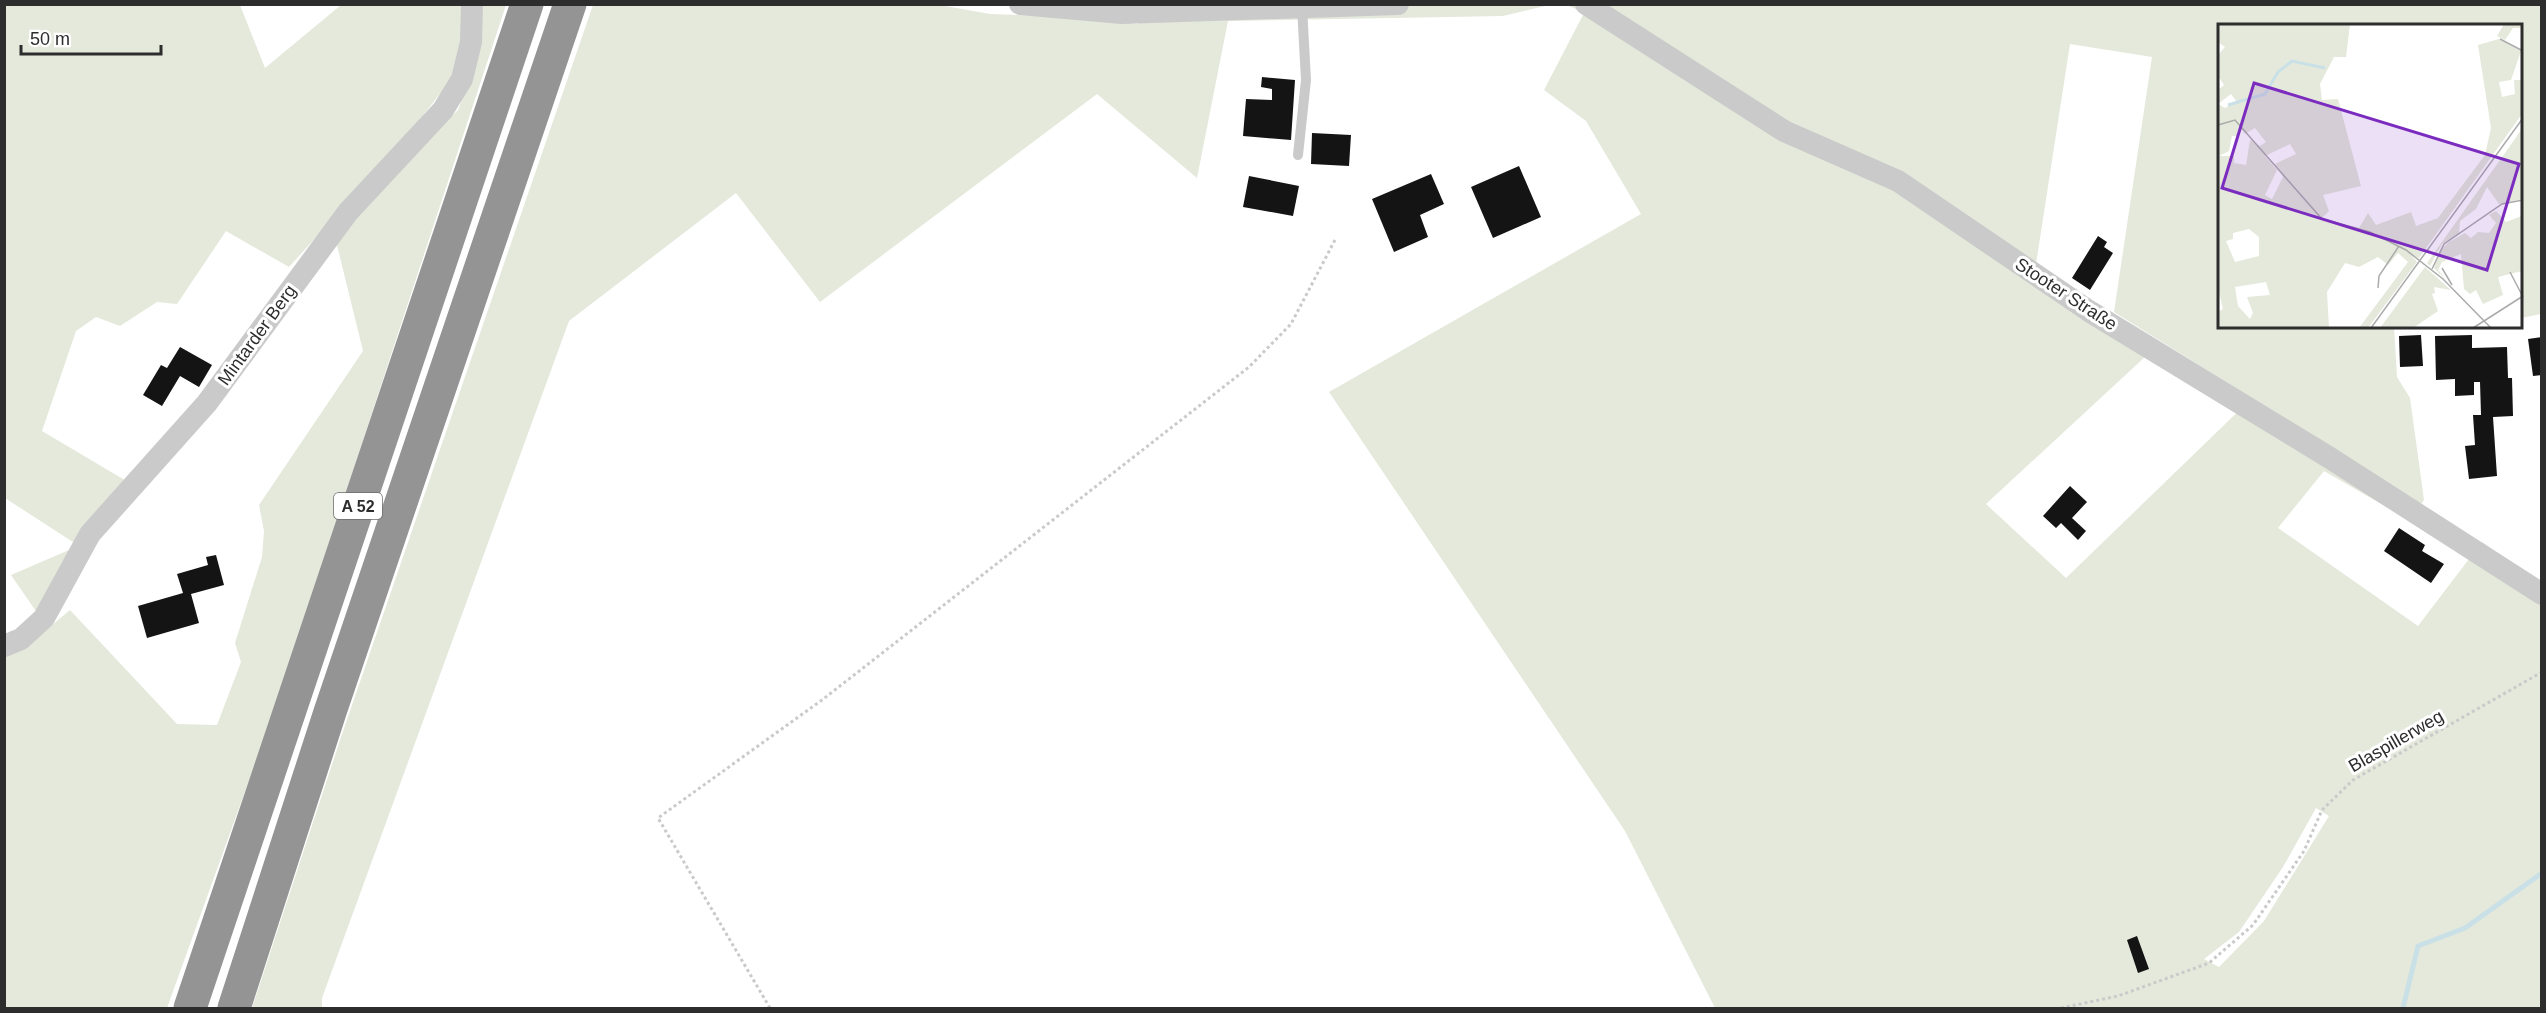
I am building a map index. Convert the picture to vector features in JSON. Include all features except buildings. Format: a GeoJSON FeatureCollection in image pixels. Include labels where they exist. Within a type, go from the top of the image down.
{"type":"FeatureCollection","features":[{"type":"Feature","properties":{"kind":"highway","name":"A 52"},"geometry":{"type":"LineString","coordinates":[[190,1008],[527,4]]}},
{"type":"Feature","properties":{"kind":"highway","name":"A 52"},"geometry":{"type":"LineString","coordinates":[[234,1008],[334,701],[570,4]]}},
{"type":"Feature","properties":{"kind":"street","name":"Mintarder Berg"},"geometry":{"type":"LineString","coordinates":[[4,646],[21,639],[44,618],[90,534],[207,403],[348,212],[443,110],[462,79],[471,42],[472,4]]}},
{"type":"Feature","properties":{"kind":"street"},"geometry":{"type":"LineString","coordinates":[[1020,4],[1122,13],[1398,4]]}},
{"type":"Feature","properties":{"kind":"street","name":"Stooter Straße"},"geometry":{"type":"LineString","coordinates":[[1586,4],[1784,131],[1898,181],[2089,311],[2330,458],[2541,594]]}},
{"type":"Feature","properties":{"kind":"lane"},"geometry":{"type":"LineString","coordinates":[[1298,155],[1306,80],[1302,7]]}},
{"type":"Feature","properties":{"kind":"path"},"geometry":{"type":"LineString","coordinates":[[770,1008],[658,818],[822,700],[1249,367],[1291,324],[1336,238]]}},
{"type":"Feature","properties":{"kind":"path","name":"Blaspillerweg"},"geometry":{"type":"LineString","coordinates":[[2061,1008],[2118,996],[2209,963],[2253,926],[2304,851],[2322,810],[2353,780],[2541,672]]}},
{"type":"Feature","properties":{"kind":"shaded area"},"geometry":{"type":"Polygon","coordinates":[[[934,4],[990,14],[1078,17],[1138,24],[1146,4],[1549,5],[1503,16],[1228,21],[1197,178],[1097,94],[820,302],[736,193],[569,321],[322,998],[322,1008],[252,1008],[341,737],[593,5],[934,4]]]}},
{"type":"Feature","properties":{"kind":"shaded area"},"geometry":{"type":"Polygon","coordinates":[[[4,5],[240,5],[265,68],[341,5],[466,5],[464,44],[451,84],[438,96],[405,139],[289,267],[226,231],[177,304],[157,302],[120,326],[96,317],[76,331],[42,431],[128,482],[73,542],[5,498],[4,5]]]}},
{"type":"Feature","properties":{"kind":"shaded area"},"geometry":{"type":"Polygon","coordinates":[[[483,5],[506,5],[274,711],[167,1008],[5,1008],[5,656],[26,647],[70,610],[177,724],[217,725],[241,662],[235,643],[262,557],[264,531],[259,505],[363,351],[336,241],[353,214],[458,110],[477,61],[483,5]]]}},
{"type":"Feature","properties":{"kind":"shaded area"},"geometry":{"type":"Polygon","coordinates":[[[1567,5],[2541,5],[2541,314],[2522,318],[2522,24],[2218,24],[2218,328],[2394,328],[2397,377],[2410,398],[2424,500],[2409,520],[2324,471],[2278,528],[2418,626],[2482,542],[2541,585],[2541,1008],[1715,1008],[1625,831],[1329,392],[1641,214],[1586,121],[1544,90],[1584,13],[1567,5]],[[2070,44],[2036,264],[2146,356],[1986,504],[2066,578],[2252,398],[2114,312],[2152,57],[2070,44]],[[2316,808],[2283,867],[2239,932],[2204,959],[2219,967],[2264,921],[2329,816],[2316,808]]]}},
{"type":"Feature","properties":{"kind":"shaded area"},"geometry":{"type":"Polygon","coordinates":[[[69,550],[40,617],[11,575],[69,550]]]}},
{"type":"Feature","properties":{"kind":"waterway"},"geometry":{"type":"LineString","coordinates":[[2403,1008],[2418,946],[2465,928],[2542,873]]}}]}
